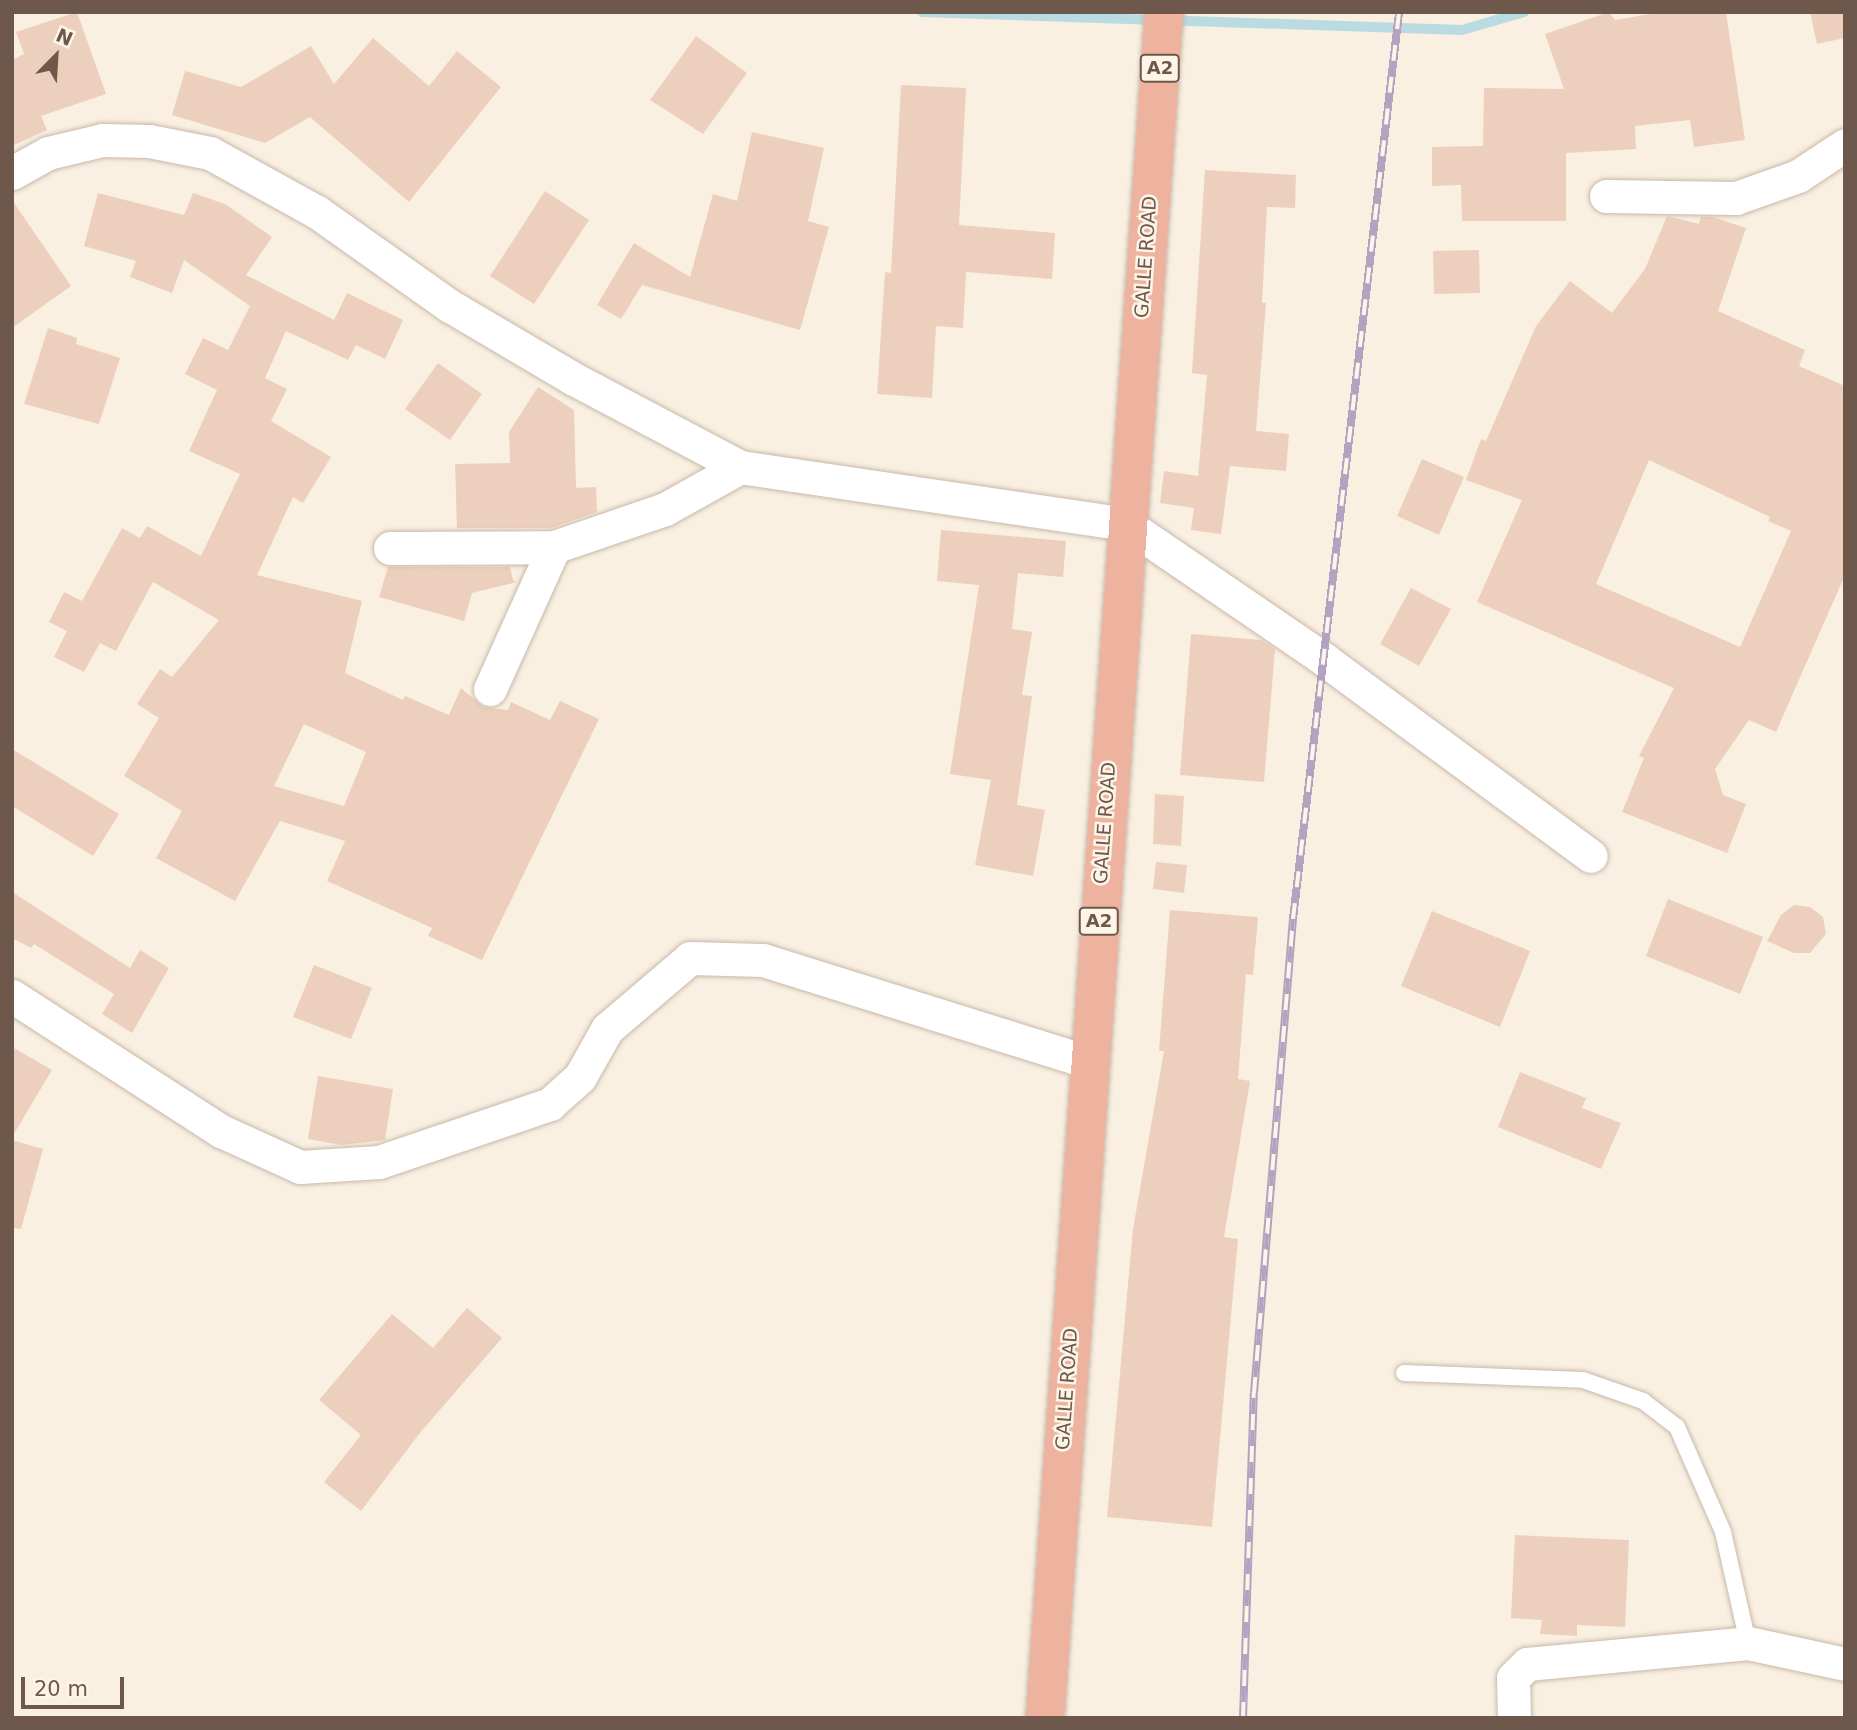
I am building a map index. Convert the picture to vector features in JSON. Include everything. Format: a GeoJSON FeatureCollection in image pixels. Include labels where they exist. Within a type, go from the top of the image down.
{"type":"FeatureCollection","features":[{"type":"Feature","properties":{"kind":"highway","name":"GALLE ROAD"},"geometry":{"type":"LineString","coordinates":[[1045,1718],[1126,524],[1164,12]]}},
{"type":"Feature","properties":{"kind":"street"},"geometry":{"type":"LineString","coordinates":[[12,173],[48,153],[102,140],[149,141],[210,153],[317,212],[450,306],[572,378],[740,467],[1126,524],[1325,660],[1591,856]]}},
{"type":"Feature","properties":{"kind":"street"},"geometry":{"type":"LineString","coordinates":[[1606,197],[1736,198],[1798,176],[1845,145]]}},
{"type":"Feature","properties":{"kind":"street"},"geometry":{"type":"LineString","coordinates":[[390,548],[554,547],[665,509],[740,467]]}},
{"type":"Feature","properties":{"kind":"street"},"geometry":{"type":"LineString","coordinates":[[490,689],[554,547]]}},
{"type":"Feature","properties":{"kind":"street"},"geometry":{"type":"LineString","coordinates":[[12,996],[220,1131],[300,1167],[379,1162],[550,1104],[580,1077],[607,1029],[690,958],[763,960],[1089,1062]]}},
{"type":"Feature","properties":{"kind":"street"},"geometry":{"type":"LineString","coordinates":[[1514,1718],[1513,1678],[1527,1664],[1748,1643],[1845,1664]]}},
{"type":"Feature","properties":{"kind":"lane"},"geometry":{"type":"LineString","coordinates":[[1404,1373],[1583,1380],[1643,1401],[1677,1427],[1723,1532],[1748,1643]]}},
{"type":"Feature","properties":{"kind":"building"},"geometry":{"type":"Polygon","coordinates":[[[77,12],[106,94],[41,116],[47,130],[12,146],[12,54],[14,59],[24,54],[16,32],[77,12]]]}},
{"type":"Feature","properties":{"kind":"building"},"geometry":{"type":"Polygon","coordinates":[[[1609,12],[1615,20],[1662,12],[1726,12],[1745,140],[1694,147],[1690,120],[1635,126],[1636,149],[1566,153],[1566,221],[1462,221],[1461,185],[1432,186],[1432,147],[1483,146],[1484,88],[1564,89],[1545,34],[1609,12]]]}},
{"type":"Feature","properties":{"kind":"building"},"geometry":{"type":"Polygon","coordinates":[[[1810,12],[1845,12],[1845,38],[1817,44],[1810,12]]]}},
{"type":"Feature","properties":{"kind":"building"},"geometry":{"type":"Polygon","coordinates":[[[696,36],[747,73],[703,134],[650,100],[696,36]]]}},
{"type":"Feature","properties":{"kind":"building"},"geometry":{"type":"Polygon","coordinates":[[[373,38],[429,86],[457,51],[501,87],[409,202],[310,117],[265,143],[172,115],[185,71],[241,87],[311,46],[334,84],[373,38]]]}},
{"type":"Feature","properties":{"kind":"building"},"geometry":{"type":"Polygon","coordinates":[[[901,85],[966,88],[959,225],[1055,233],[1052,279],[966,272],[963,328],[936,326],[932,398],[877,394],[885,272],[891,273],[901,85]]]}},
{"type":"Feature","properties":{"kind":"building"},"geometry":{"type":"Polygon","coordinates":[[[752,132],[824,148],[808,221],[829,227],[800,330],[642,285],[621,319],[597,305],[634,243],[690,277],[713,194],[737,201],[752,132]]]}},
{"type":"Feature","properties":{"kind":"building"},"geometry":{"type":"Polygon","coordinates":[[[1205,170],[1296,175],[1295,208],[1267,207],[1262,303],[1266,303],[1256,431],[1289,434],[1286,471],[1230,466],[1221,534],[1191,530],[1194,508],[1160,503],[1164,471],[1198,476],[1207,375],[1192,373],[1205,170]]]}},
{"type":"Feature","properties":{"kind":"building"},"geometry":{"type":"Polygon","coordinates":[[[545,191],[589,220],[534,304],[490,276],[545,191]]]}},
{"type":"Feature","properties":{"kind":"building"},"geometry":{"type":"Polygon","coordinates":[[[98,193],[184,215],[193,193],[225,204],[272,237],[246,275],[334,320],[347,293],[403,320],[385,359],[356,345],[348,360],[286,331],[265,378],[287,389],[271,421],[331,457],[303,503],[293,497],[257,575],[362,601],[345,673],[403,700],[405,696],[449,715],[461,688],[483,707],[508,710],[511,702],[550,720],[560,701],[599,719],[482,960],[428,936],[432,928],[327,881],[345,841],[280,821],[235,901],[156,858],[182,811],[124,776],[159,718],[137,704],[160,669],[172,677],[219,620],[153,582],[116,651],[100,643],[84,672],[54,657],[67,631],[49,622],[64,592],[82,601],[122,528],[140,538],[147,526],[201,556],[240,474],[189,451],[217,390],[185,374],[203,338],[228,350],[250,306],[184,260],[172,293],[130,277],[136,261],[84,246],[98,193]],[[304,724],[274,786],[344,806],[366,752],[304,724]]]}},
{"type":"Feature","properties":{"kind":"building"},"geometry":{"type":"Polygon","coordinates":[[[12,200],[71,286],[12,328],[12,200]]]}},
{"type":"Feature","properties":{"kind":"building"},"geometry":{"type":"Polygon","coordinates":[[[1667,216],[1699,224],[1701,217],[1713,217],[1746,228],[1718,311],[1805,350],[1799,366],[1845,386],[1845,575],[1776,732],[1749,720],[1715,769],[1723,795],[1746,804],[1727,853],[1622,812],[1644,758],[1639,756],[1674,688],[1477,602],[1522,500],[1466,480],[1481,439],[1486,441],[1536,326],[1570,281],[1612,313],[1645,269],[1667,216]],[[1649,460],[1596,584],[1740,647],[1791,531],[1768,521],[1770,517],[1649,460]]]}},
{"type":"Feature","properties":{"kind":"building"},"geometry":{"type":"Polygon","coordinates":[[[1479,250],[1480,293],[1434,294],[1433,251],[1479,250]]]}},
{"type":"Feature","properties":{"kind":"building"},"geometry":{"type":"Polygon","coordinates":[[[48,328],[77,338],[76,344],[120,358],[99,424],[24,404],[48,328]]]}},
{"type":"Feature","properties":{"kind":"building"},"geometry":{"type":"Polygon","coordinates":[[[438,363],[482,394],[450,440],[405,409],[438,363]]]}},
{"type":"Feature","properties":{"kind":"building"},"geometry":{"type":"Polygon","coordinates":[[[538,387],[574,410],[576,488],[596,487],[597,512],[551,528],[457,528],[455,464],[510,463],[509,432],[538,387]]]}},
{"type":"Feature","properties":{"kind":"building"},"geometry":{"type":"Polygon","coordinates":[[[1422,459],[1464,477],[1439,535],[1397,516],[1422,459]]]}},
{"type":"Feature","properties":{"kind":"building"},"geometry":{"type":"Polygon","coordinates":[[[941,530],[1066,541],[1063,577],[1018,573],[1012,629],[1032,632],[1022,695],[1032,696],[1017,805],[1045,810],[1033,876],[975,865],[991,780],[950,774],[979,585],[937,581],[941,530]]]}},
{"type":"Feature","properties":{"kind":"building"},"geometry":{"type":"Polygon","coordinates":[[[388,567],[510,567],[513,580],[517,582],[472,593],[464,621],[379,597],[388,567]]]}},
{"type":"Feature","properties":{"kind":"building"},"geometry":{"type":"Polygon","coordinates":[[[1411,588],[1451,609],[1419,666],[1380,644],[1411,588]]]}},
{"type":"Feature","properties":{"kind":"building"},"geometry":{"type":"Polygon","coordinates":[[[1191,634],[1261,640],[1275,649],[1264,782],[1180,775],[1191,634]]]}},
{"type":"Feature","properties":{"kind":"building"},"geometry":{"type":"Polygon","coordinates":[[[12,749],[119,814],[93,856],[12,806],[12,749]]]}},
{"type":"Feature","properties":{"kind":"building"},"geometry":{"type":"Polygon","coordinates":[[[1155,794],[1184,796],[1181,846],[1153,844],[1155,794]]]}},
{"type":"Feature","properties":{"kind":"building"},"geometry":{"type":"Polygon","coordinates":[[[1156,862],[1187,865],[1184,893],[1153,889],[1156,862]]]}},
{"type":"Feature","properties":{"kind":"building"},"geometry":{"type":"Polygon","coordinates":[[[12,892],[130,968],[140,950],[169,968],[132,1033],[102,1014],[114,994],[34,944],[31,948],[12,938],[12,892]]]}},
{"type":"Feature","properties":{"kind":"building"},"geometry":{"type":"Polygon","coordinates":[[[1668,899],[1763,937],[1740,994],[1646,956],[1668,899]]]}},
{"type":"Feature","properties":{"kind":"building"},"geometry":{"type":"Polygon","coordinates":[[[1794,905],[1810,907],[1823,917],[1826,934],[1810,953],[1794,953],[1767,941],[1781,915],[1794,905]]]}},
{"type":"Feature","properties":{"kind":"building"},"geometry":{"type":"Polygon","coordinates":[[[1170,910],[1258,917],[1253,975],[1246,974],[1238,1079],[1250,1081],[1224,1237],[1238,1239],[1212,1527],[1107,1517],[1133,1229],[1164,1051],[1159,1051],[1170,910]]]}},
{"type":"Feature","properties":{"kind":"building"},"geometry":{"type":"Polygon","coordinates":[[[1432,911],[1530,951],[1500,1027],[1401,986],[1432,911]]]}},
{"type":"Feature","properties":{"kind":"building"},"geometry":{"type":"Polygon","coordinates":[[[314,965],[372,988],[351,1039],[293,1017],[314,965]]]}},
{"type":"Feature","properties":{"kind":"building"},"geometry":{"type":"Polygon","coordinates":[[[12,1047],[52,1070],[12,1137],[12,1047]]]}},
{"type":"Feature","properties":{"kind":"building"},"geometry":{"type":"Polygon","coordinates":[[[1520,1072],[1586,1098],[1582,1108],[1621,1123],[1601,1169],[1498,1127],[1520,1072]]]}},
{"type":"Feature","properties":{"kind":"building"},"geometry":{"type":"Polygon","coordinates":[[[318,1076],[393,1089],[385,1140],[341,1145],[308,1139],[318,1076]]]}},
{"type":"Feature","properties":{"kind":"building"},"geometry":{"type":"Polygon","coordinates":[[[12,1140],[43,1149],[21,1229],[12,1228],[12,1140]]]}},
{"type":"Feature","properties":{"kind":"building"},"geometry":{"type":"Polygon","coordinates":[[[467,1308],[502,1338],[419,1434],[361,1511],[324,1482],[361,1435],[319,1400],[392,1314],[433,1348],[467,1308]]]}},
{"type":"Feature","properties":{"kind":"building"},"geometry":{"type":"Polygon","coordinates":[[[1515,1535],[1629,1540],[1625,1627],[1577,1625],[1577,1636],[1540,1634],[1542,1620],[1511,1618],[1515,1535]]]}},
{"type":"Feature","properties":{"kind":"waterway"},"geometry":{"type":"LineString","coordinates":[[922,12],[1462,30],[1524,12]]}},
{"type":"Feature","properties":{"kind":"railway"},"geometry":{"type":"LineString","coordinates":[[1243,1718],[1254,1393],[1293,919],[1399,12]]}}]}
